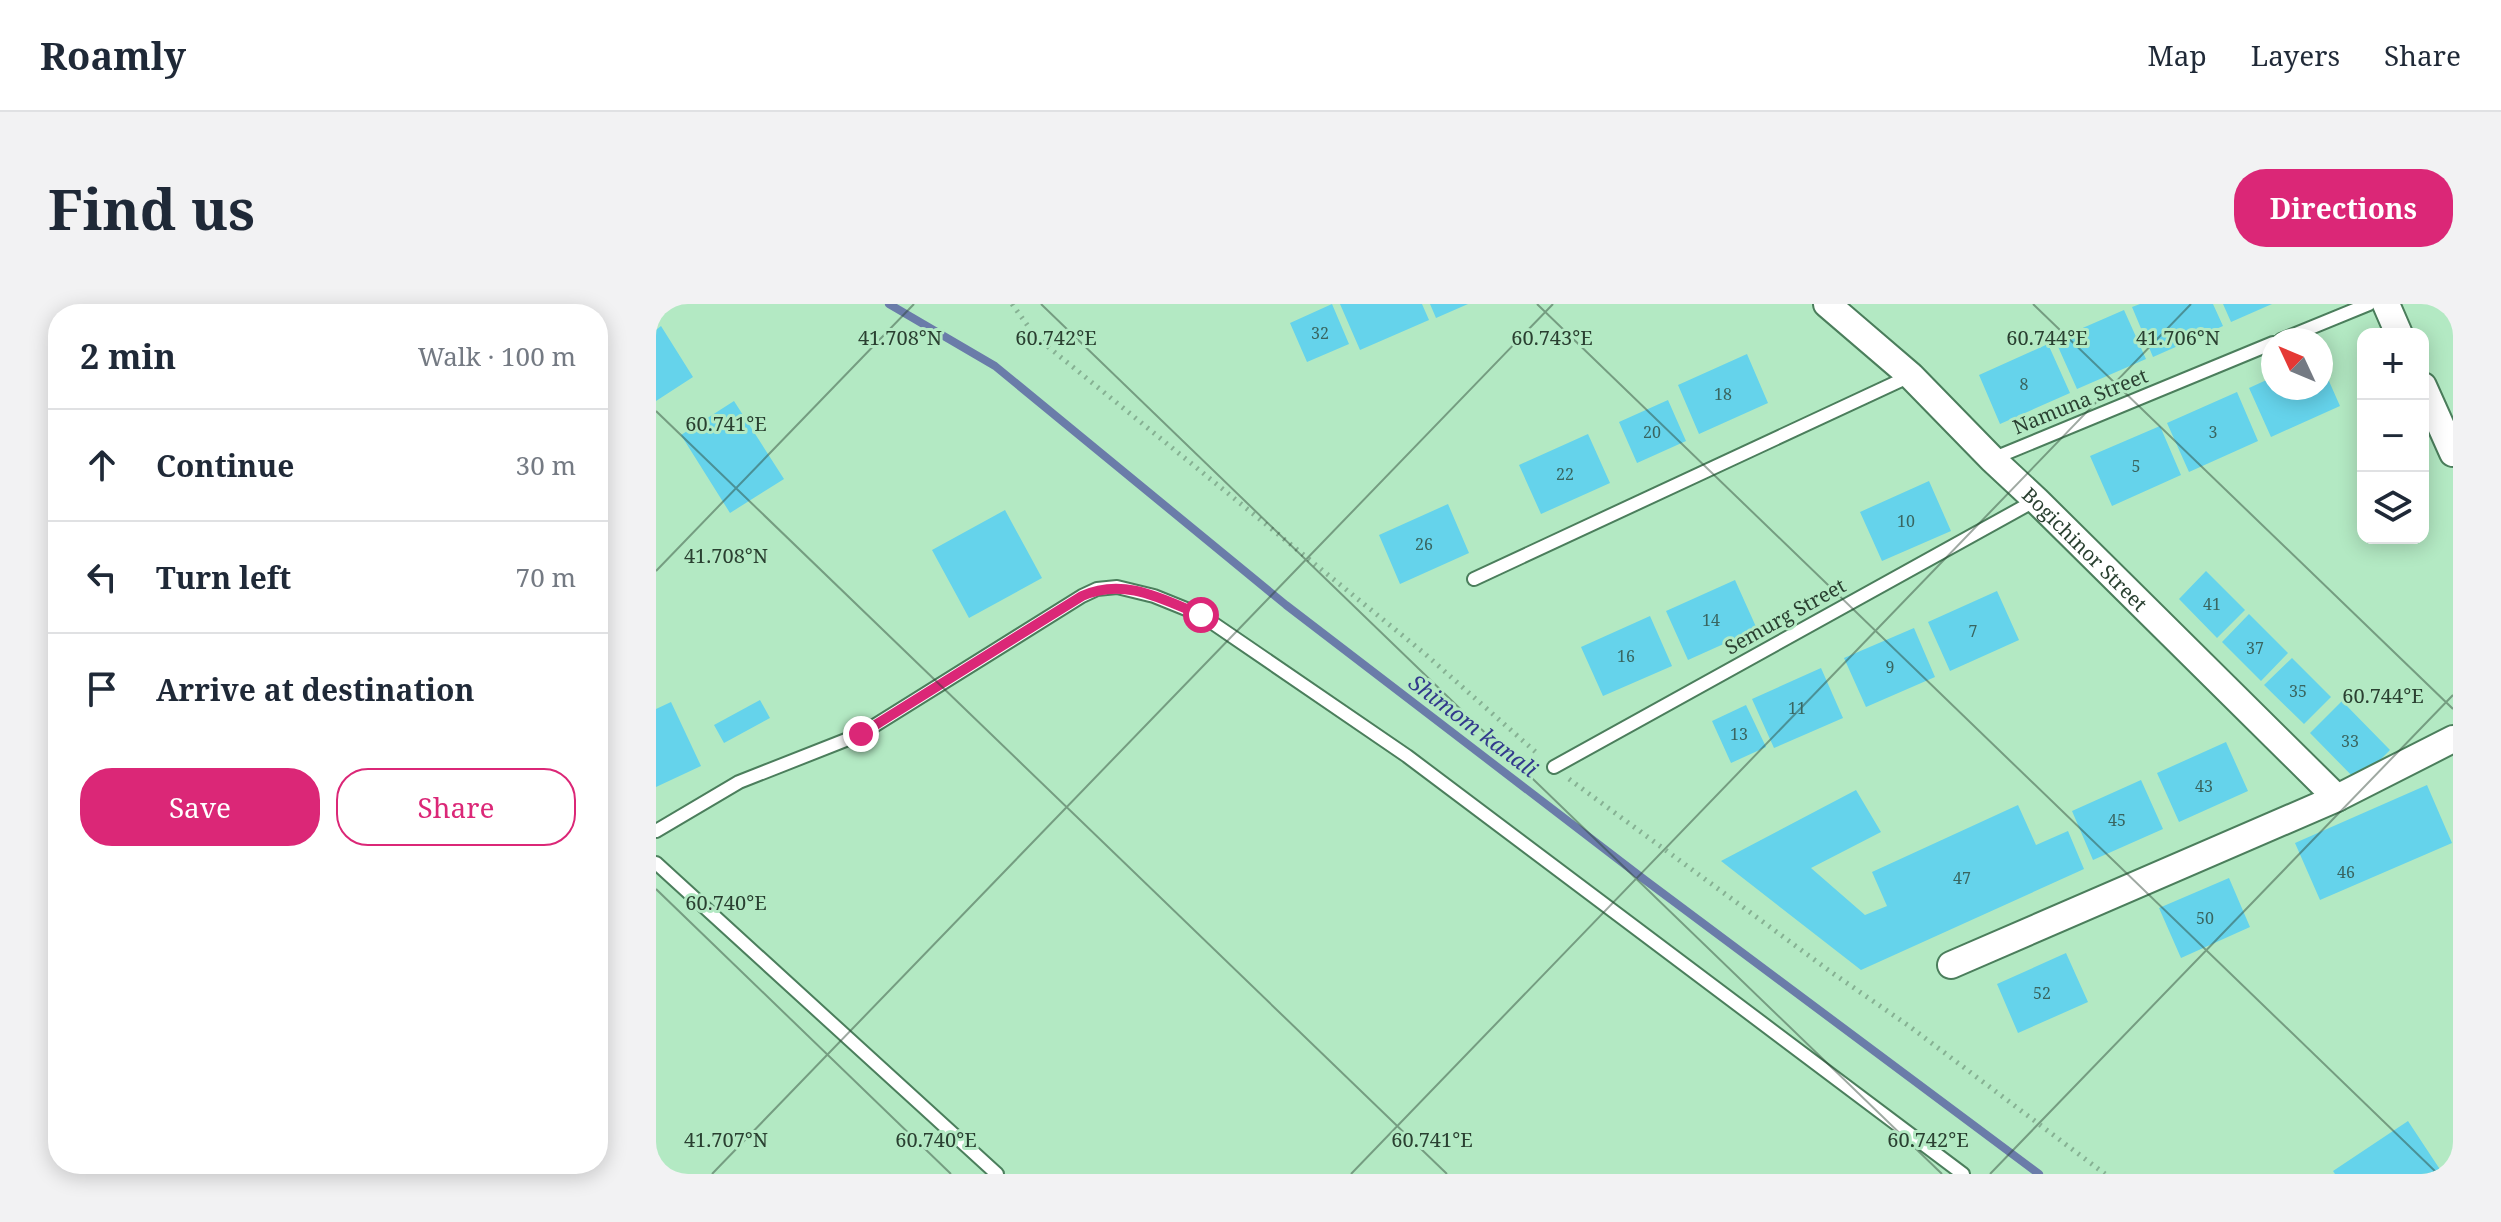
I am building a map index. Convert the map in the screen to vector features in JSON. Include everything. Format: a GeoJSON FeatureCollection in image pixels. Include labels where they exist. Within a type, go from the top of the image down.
{"type":"FeatureCollection","features":[{"type":"Feature","properties":{"kind":"street","name":"Bogichinor Street"},"geometry":{"type":"LineString","coordinates":[[1827,304],[1911,376],[2337,798]]}},
{"type":"Feature","properties":{"kind":"street"},"geometry":{"type":"LineString","coordinates":[[2386,304],[2396,328]]}},
{"type":"Feature","properties":{"kind":"street"},"geometry":{"type":"LineString","coordinates":[[2429,399],[2453,453]]}},
{"type":"Feature","properties":{"kind":"street"},"geometry":{"type":"LineString","coordinates":[[1951,965],[2337,798],[2453,739]]}},
{"type":"Feature","properties":{"kind":"lane"},"geometry":{"type":"LineString","coordinates":[[2310,328],[2369,304]]}},
{"type":"Feature","properties":{"kind":"lane","name":"Namuna Street"},"geometry":{"type":"LineString","coordinates":[[1992,459],[2261,348]]}},
{"type":"Feature","properties":{"kind":"lane"},"geometry":{"type":"LineString","coordinates":[[1474,579],[1911,376]]}},
{"type":"Feature","properties":{"kind":"lane","name":"Semurg Street"},"geometry":{"type":"LineString","coordinates":[[1554,767],[2036,500]]}},
{"type":"Feature","properties":{"kind":"lane"},"geometry":{"type":"LineString","coordinates":[[656,831],[739,782],[861,734],[1090,593],[1117,587],[1154,596],[1201,615],[1407,756],[1963,1174]]}},
{"type":"Feature","properties":{"kind":"lane"},"geometry":{"type":"LineString","coordinates":[[656,863],[997,1174]]}},
{"type":"Feature","properties":{"kind":"building"},"geometry":{"type":"Polygon","coordinates":[[[1332,304],[1349,344],[1307,362],[1290,323],[1332,304]]]}},
{"type":"Feature","properties":{"kind":"building"},"geometry":{"type":"Polygon","coordinates":[[[1340,304],[1422,304],[1429,320],[1360,350],[1340,304]]]}},
{"type":"Feature","properties":{"kind":"building"},"geometry":{"type":"Polygon","coordinates":[[[1430,304],[1468,304],[1436,318],[1430,304]]]}},
{"type":"Feature","properties":{"kind":"building"},"geometry":{"type":"Polygon","coordinates":[[[2140,304],[2213,304],[2223,326],[2153,357],[2132,307],[2140,304]]]}},
{"type":"Feature","properties":{"kind":"building"},"geometry":{"type":"Polygon","coordinates":[[[2223,304],[2272,304],[2231,322],[2223,304]]]}},
{"type":"Feature","properties":{"kind":"building"},"geometry":{"type":"Polygon","coordinates":[[[2124,310],[2146,359],[2077,389],[2055,340],[2124,310]]]}},
{"type":"Feature","properties":{"kind":"building"},"geometry":{"type":"Polygon","coordinates":[[[661,326],[693,377],[656,401],[656,330],[661,326]]]}},
{"type":"Feature","properties":{"kind":"building"},"geometry":{"type":"Polygon","coordinates":[[[2048,344],[2070,393],[2000,424],[1979,375],[2048,344]]]}},
{"type":"Feature","properties":{"kind":"building"},"geometry":{"type":"Polygon","coordinates":[[[1747,354],[1768,403],[1699,434],[1678,385],[1747,354]]]}},
{"type":"Feature","properties":{"kind":"building"},"geometry":{"type":"Polygon","coordinates":[[[2261,382],[2261,400],[2333,400],[2333,390],[2340,406],[2271,437],[2249,388],[2261,382]]]}},
{"type":"Feature","properties":{"kind":"building"},"geometry":{"type":"Polygon","coordinates":[[[2237,392],[2258,441],[2189,472],[2167,423],[2237,392]]]}},
{"type":"Feature","properties":{"kind":"building"},"geometry":{"type":"Polygon","coordinates":[[[1668,400],[1686,441],[1637,463],[1619,422],[1668,400]]]}},
{"type":"Feature","properties":{"kind":"building"},"geometry":{"type":"Polygon","coordinates":[[[734,401],[784,479],[730,513],[681,435],[734,401]]]}},
{"type":"Feature","properties":{"kind":"building"},"geometry":{"type":"Polygon","coordinates":[[[2160,426],[2181,475],[2112,506],[2090,456],[2160,426]]]}},
{"type":"Feature","properties":{"kind":"building"},"geometry":{"type":"Polygon","coordinates":[[[1588,434],[1610,483],[1541,514],[1519,465],[1588,434]]]}},
{"type":"Feature","properties":{"kind":"building"},"geometry":{"type":"Polygon","coordinates":[[[1929,481],[1951,531],[1882,561],[1860,512],[1929,481]]]}},
{"type":"Feature","properties":{"kind":"building"},"geometry":{"type":"Polygon","coordinates":[[[1448,504],[1469,553],[1400,584],[1379,535],[1448,504]]]}},
{"type":"Feature","properties":{"kind":"building"},"geometry":{"type":"Polygon","coordinates":[[[1005,510],[1042,578],[969,618],[932,550],[1005,510]]]}},
{"type":"Feature","properties":{"kind":"building"},"geometry":{"type":"Polygon","coordinates":[[[2206,571],[2245,610],[2217,638],[2179,599],[2206,571]]]}},
{"type":"Feature","properties":{"kind":"building"},"geometry":{"type":"Polygon","coordinates":[[[1735,580],[1757,629],[1688,660],[1666,611],[1735,580]]]}},
{"type":"Feature","properties":{"kind":"building"},"geometry":{"type":"Polygon","coordinates":[[[1997,591],[2019,640],[1950,671],[1928,622],[1997,591]]]}},
{"type":"Feature","properties":{"kind":"building"},"geometry":{"type":"Polygon","coordinates":[[[2249,614],[2288,653],[2261,681],[2222,642],[2249,614]]]}},
{"type":"Feature","properties":{"kind":"building"},"geometry":{"type":"Polygon","coordinates":[[[1650,616],[1672,666],[1603,696],[1581,647],[1650,616]]]}},
{"type":"Feature","properties":{"kind":"building"},"geometry":{"type":"Polygon","coordinates":[[[1914,628],[1935,677],[1866,707],[1844,658],[1914,628]]]}},
{"type":"Feature","properties":{"kind":"building"},"geometry":{"type":"Polygon","coordinates":[[[2292,658],[2331,697],[2304,724],[2264,685],[2292,658]]]}},
{"type":"Feature","properties":{"kind":"building"},"geometry":{"type":"Polygon","coordinates":[[[1821,668],[1843,718],[1774,748],[1752,699],[1821,668]]]}},
{"type":"Feature","properties":{"kind":"building"},"geometry":{"type":"Polygon","coordinates":[[[760,700],[770,718],[724,743],[714,725],[760,700]]]}},
{"type":"Feature","properties":{"kind":"building"},"geometry":{"type":"Polygon","coordinates":[[[2342,701],[2390,750],[2358,782],[2310,733],[2342,701]]]}},
{"type":"Feature","properties":{"kind":"building"},"geometry":{"type":"Polygon","coordinates":[[[671,702],[701,766],[656,787],[656,709],[671,702]]]}},
{"type":"Feature","properties":{"kind":"building"},"geometry":{"type":"Polygon","coordinates":[[[1746,705],[1766,747],[1731,763],[1712,721],[1746,705]]]}},
{"type":"Feature","properties":{"kind":"building"},"geometry":{"type":"Polygon","coordinates":[[[2226,742],[2248,791],[2179,822],[2157,773],[2226,742]]]}},
{"type":"Feature","properties":{"kind":"building"},"geometry":{"type":"Polygon","coordinates":[[[2141,780],[2163,829],[2093,860],[2072,811],[2141,780]]]}},
{"type":"Feature","properties":{"kind":"building"},"geometry":{"type":"Polygon","coordinates":[[[2427,785],[2452,843],[2320,900],[2295,843],[2427,785]]]}},
{"type":"Feature","properties":{"kind":"building"},"geometry":{"type":"Polygon","coordinates":[[[1856,790],[1881,832],[1811,868],[1865,915],[1887,906],[1872,872],[2018,805],[2036,845],[2068,831],[2084,869],[1861,970],[1721,861],[1856,790]]]}},
{"type":"Feature","properties":{"kind":"building"},"geometry":{"type":"Polygon","coordinates":[[[2229,878],[2250,927],[2181,958],[2159,908],[2229,878]]]}},
{"type":"Feature","properties":{"kind":"building"},"geometry":{"type":"Polygon","coordinates":[[[2066,953],[2088,1002],[2018,1033],[1997,984],[2066,953]]]}},
{"type":"Feature","properties":{"kind":"building"},"geometry":{"type":"Polygon","coordinates":[[[2408,1121],[2443,1174],[2335,1174],[2333,1171],[2408,1121]]]}},
{"type":"Feature","properties":{"kind":"waterway","name":"Shimom kanali"},"geometry":{"type":"LineString","coordinates":[[889,304],[995,366],[1286,605],[1645,880],[2039,1174]]}},
{"type":"Feature","properties":{"kind":"route"},"geometry":{"type":"LineString","coordinates":[[861,734],[1097,589],[1117,587],[1154,596],[1201,615]]}}]}
